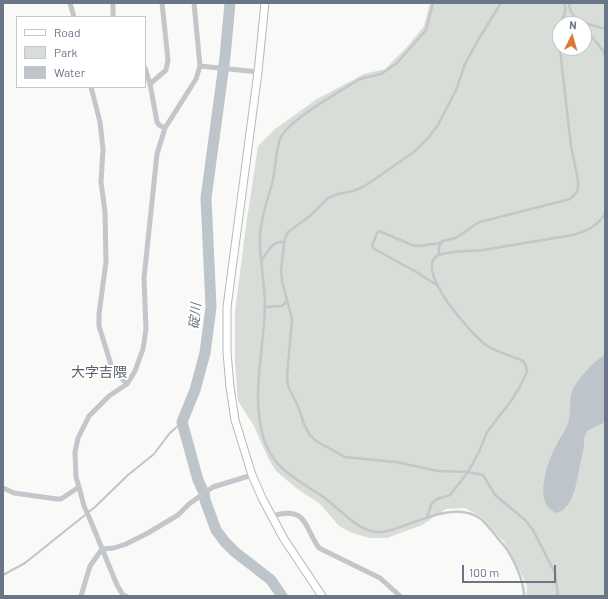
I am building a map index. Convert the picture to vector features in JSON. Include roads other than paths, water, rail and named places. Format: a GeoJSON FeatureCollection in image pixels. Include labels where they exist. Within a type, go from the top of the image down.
{"type":"FeatureCollection","features":[{"type":"Feature","properties":{"kind":"street"},"geometry":{"type":"LineString","coordinates":[[70,3],[74,16]]}},
{"type":"Feature","properties":{"kind":"street"},"geometry":{"type":"LineString","coordinates":[[113,3],[114,16]]}},
{"type":"Feature","properties":{"kind":"street"},"geometry":{"type":"LineString","coordinates":[[150,84],[166,70],[168,60],[162,3]]}},
{"type":"Feature","properties":{"kind":"street"},"geometry":{"type":"LineString","coordinates":[[126,596],[123,595],[117,585],[84,506],[75,464],[75,452],[78,438],[89,416],[109,396],[127,384],[135,371],[143,349],[146,329],[144,278],[157,154],[165,128],[196,79],[200,66],[194,3]]}},
{"type":"Feature","properties":{"kind":"street"},"geometry":{"type":"LineString","coordinates":[[265,3],[258,72],[228,299],[226,328],[230,387],[235,420],[252,475],[284,539],[322,596]]}},
{"type":"Feature","properties":{"kind":"street"},"geometry":{"type":"LineString","coordinates":[[200,66],[258,72]]}},
{"type":"Feature","properties":{"kind":"street"},"geometry":{"type":"LineString","coordinates":[[146,71],[150,84],[157,122],[165,128]]}},
{"type":"Feature","properties":{"kind":"street"},"geometry":{"type":"LineString","coordinates":[[91,88],[100,122],[103,149],[101,182],[105,212],[106,262],[99,314],[99,326],[112,368],[127,384]]}},
{"type":"Feature","properties":{"kind":"street"},"geometry":{"type":"LineString","coordinates":[[102,549],[114,548],[126,544],[148,533],[178,515],[206,490],[252,475]]}},
{"type":"Feature","properties":{"kind":"street"},"geometry":{"type":"LineString","coordinates":[[3,488],[14,493],[61,499],[79,487]]}},
{"type":"Feature","properties":{"kind":"street"},"geometry":{"type":"LineString","coordinates":[[272,516],[288,514],[302,518],[308,526],[314,542],[319,548],[380,578],[400,596]]}},
{"type":"Feature","properties":{"kind":"street"},"geometry":{"type":"LineString","coordinates":[[80,596],[90,566],[102,549]]}},
{"type":"Feature","properties":{"kind":"lane"},"geometry":{"type":"LineString","coordinates":[[433,3],[426,30],[397,64],[380,74],[360,79],[353,83],[309,111],[293,124],[281,137],[275,173],[260,228],[264,307],[258,390],[261,424],[264,440],[272,456],[281,468],[328,501],[358,526],[378,533],[444,513],[467,512],[480,518],[503,545],[524,586],[524,596]]}},
{"type":"Feature","properties":{"kind":"lane"},"geometry":{"type":"LineString","coordinates":[[501,3],[465,64],[456,90],[438,126],[428,138],[415,151],[365,186],[353,191],[332,195],[310,216],[288,232],[285,238],[281,270],[282,281],[292,319],[288,386],[309,434],[316,441],[345,457],[396,462],[438,471],[468,472],[483,476],[495,495],[524,520],[533,530],[555,573],[558,596]]}},
{"type":"Feature","properties":{"kind":"lane"},"geometry":{"type":"LineString","coordinates":[[564,3],[568,5],[574,16]]}},
{"type":"Feature","properties":{"kind":"lane"},"geometry":{"type":"LineString","coordinates":[[438,287],[418,273],[373,248],[372,246],[377,233],[380,231],[412,245],[423,246],[440,243],[446,239],[459,237],[480,222],[570,199],[577,192],[578,180],[572,146],[558,32],[558,26],[568,5]]}},
{"type":"Feature","properties":{"kind":"lane"},"geometry":{"type":"LineString","coordinates":[[592,25],[605,29]]}},
{"type":"Feature","properties":{"kind":"lane"},"geometry":{"type":"LineString","coordinates":[[592,37],[604,52],[605,56]]}},
{"type":"Feature","properties":{"kind":"lane"},"geometry":{"type":"LineString","coordinates":[[427,517],[432,503],[437,499],[450,495],[468,472],[479,452],[487,432],[511,401],[527,372],[526,366],[522,361],[487,346],[473,334],[442,295],[433,272],[433,263],[436,256],[573,235],[584,232],[594,226],[605,213]]}},
{"type":"Feature","properties":{"kind":"lane"},"geometry":{"type":"LineString","coordinates":[[261,260],[274,243],[280,241],[283,242],[284,246]]}},
{"type":"Feature","properties":{"kind":"lane"},"geometry":{"type":"LineString","coordinates":[[439,255],[440,243]]}},
{"type":"Feature","properties":{"kind":"lane"},"geometry":{"type":"LineString","coordinates":[[264,307],[282,306],[287,301]]}},
{"type":"Feature","properties":{"kind":"water"},"geometry":{"type":"Polygon","coordinates":[[[603,356],[605,356],[605,422],[587,431],[584,438],[584,446],[575,489],[570,502],[563,510],[557,513],[550,509],[545,502],[543,494],[545,475],[551,457],[568,424],[572,391],[587,370],[603,356]]]}},
{"type":"Feature","properties":{"kind":"waterway","name":"碇川"},"geometry":{"type":"LineString","coordinates":[[230,3],[225,57],[206,198],[211,307],[205,353],[195,390],[182,422],[198,480],[204,493],[205,500],[216,530],[235,552],[271,580],[282,596]]}},
{"type":"Feature","properties":{"kind":"waterway"},"geometry":{"type":"LineString","coordinates":[[3,575],[25,563],[95,507],[128,475],[154,454],[169,434],[182,422]]}},
{"type":"Feature","properties":{"kind":"district","name":"大字吉隈"},"geometry":{"type":"Point","coordinates":[99,372]}}]}
